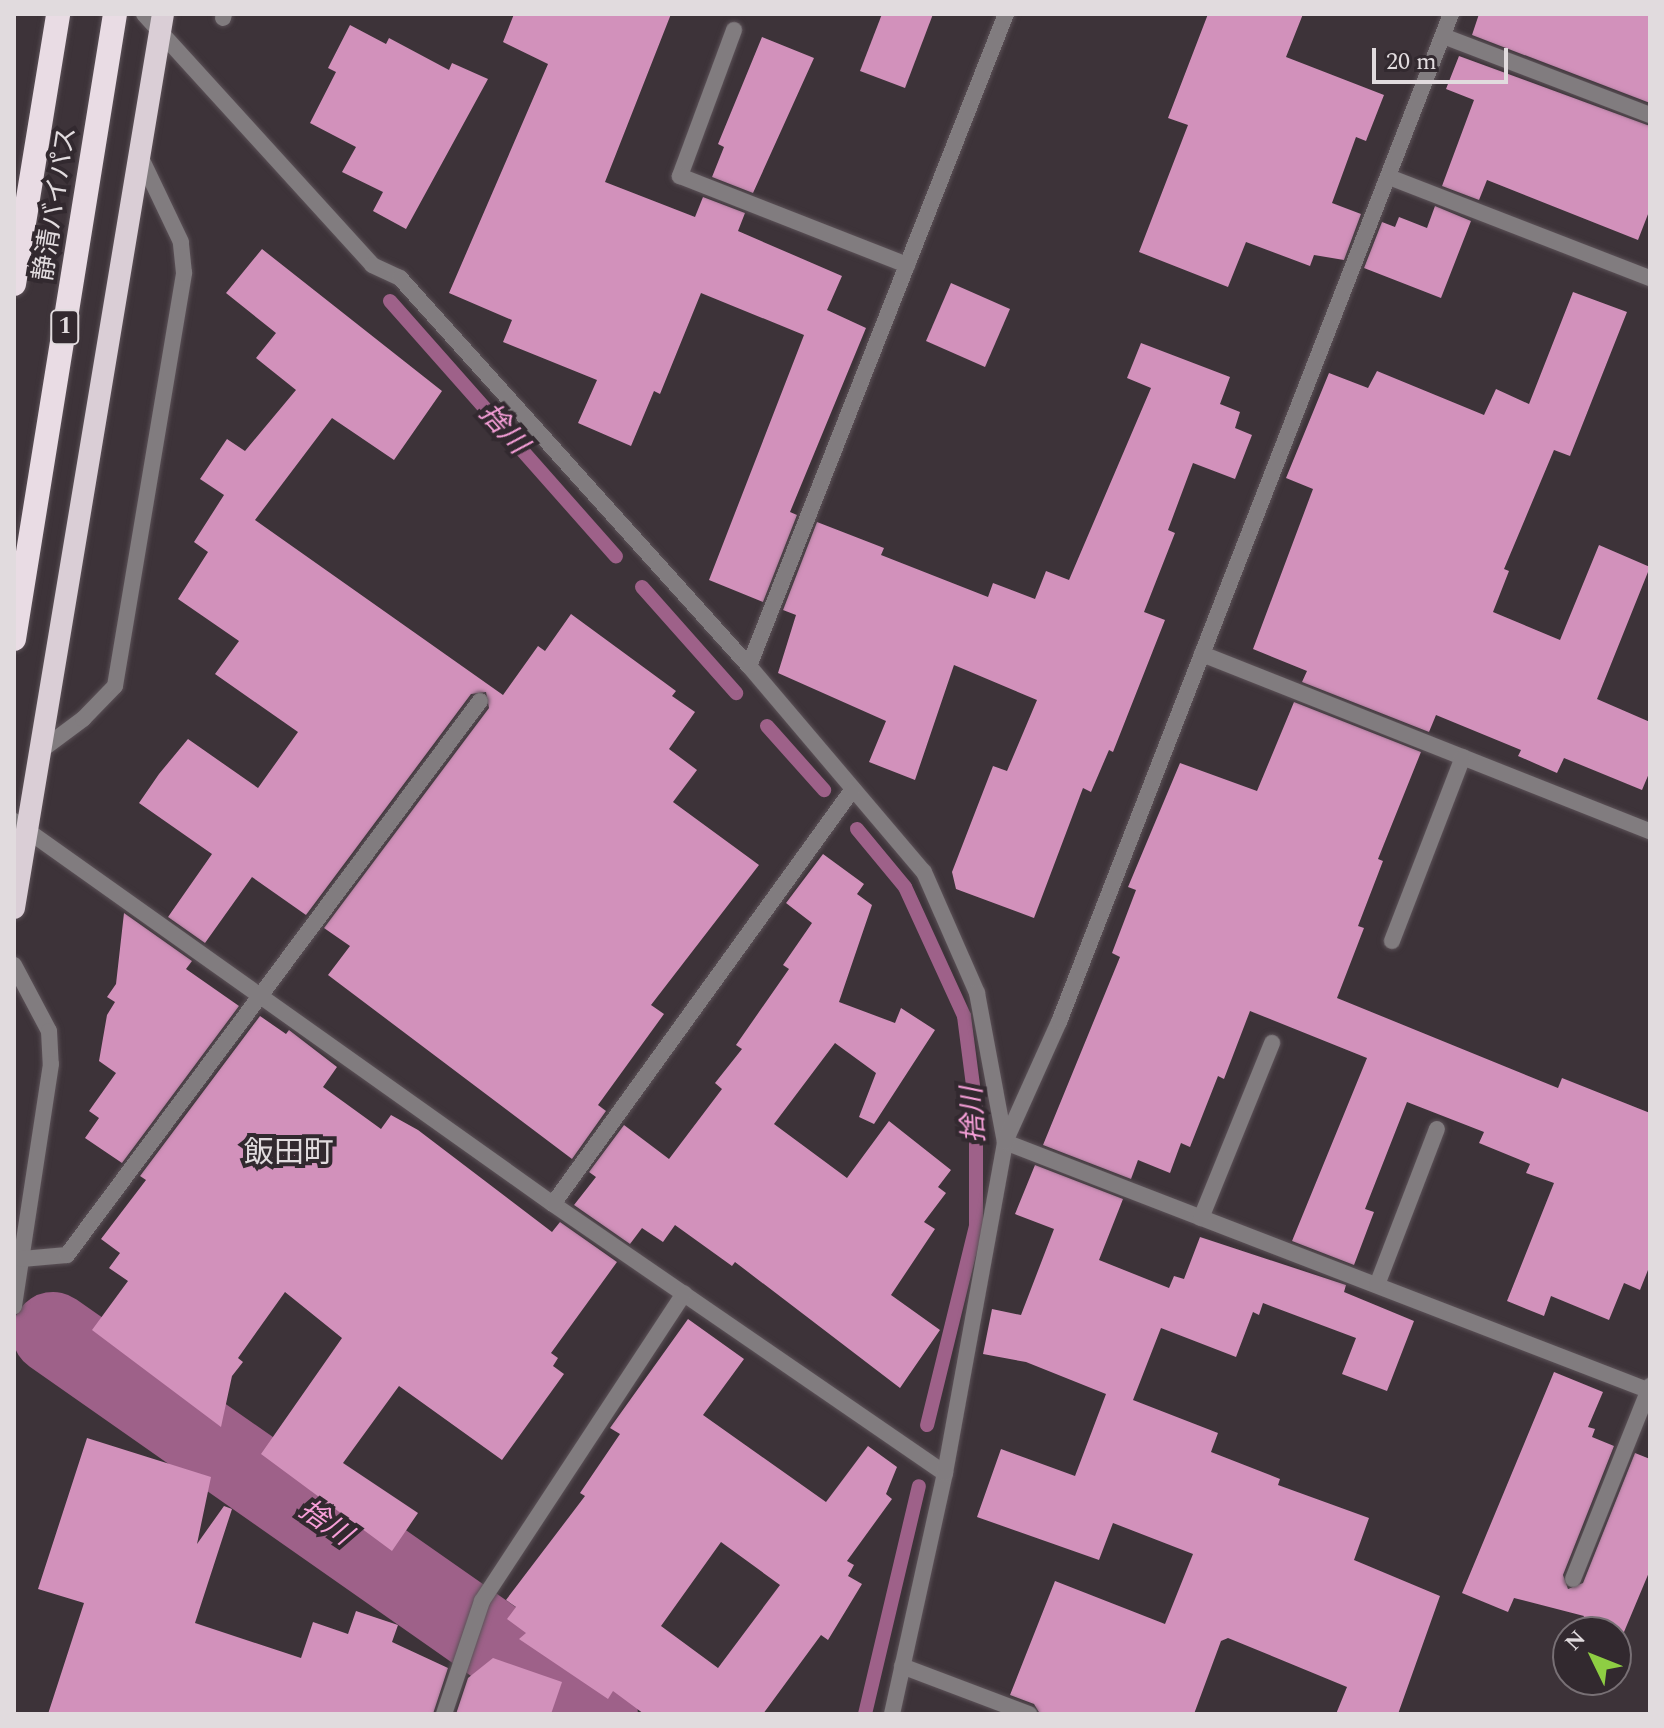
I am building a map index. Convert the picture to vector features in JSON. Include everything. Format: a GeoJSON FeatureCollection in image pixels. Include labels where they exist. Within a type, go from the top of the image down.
{"type":"FeatureCollection","features":[{"type":"Feature","properties":{"kind":"highway","name":"静清バイパス"},"geometry":{"type":"LineString","coordinates":[[14,284],[58,14]]}},
{"type":"Feature","properties":{"kind":"highway","name":"静清バイパス"},"geometry":{"type":"LineString","coordinates":[[14,639],[115,14]]}},
{"type":"Feature","properties":{"kind":"highway"},"geometry":{"type":"LineString","coordinates":[[14,908],[21,825],[40,751],[139,153],[155,19]]}},
{"type":"Feature","properties":{"kind":"street"},"geometry":{"type":"LineString","coordinates":[[749,666],[1006,14]]}},
{"type":"Feature","properties":{"kind":"street"},"geometry":{"type":"LineString","coordinates":[[892,1714],[945,1473],[1005,1142],[1059,1022],[1451,14]]}},
{"type":"Feature","properties":{"kind":"street"},"geometry":{"type":"LineString","coordinates":[[155,19],[372,265],[400,278],[749,666],[924,872],[977,993],[1005,1142]]}},
{"type":"Feature","properties":{"kind":"street"},"geometry":{"type":"LineString","coordinates":[[734,30],[680,176],[907,265]]}},
{"type":"Feature","properties":{"kind":"street"},"geometry":{"type":"LineString","coordinates":[[1443,36],[1650,115]]}},
{"type":"Feature","properties":{"kind":"street"},"geometry":{"type":"LineString","coordinates":[[40,751],[83,719],[115,686],[184,273],[181,242],[139,153]]}},
{"type":"Feature","properties":{"kind":"street"},"geometry":{"type":"LineString","coordinates":[[1389,177],[1650,278]]}},
{"type":"Feature","properties":{"kind":"street"},"geometry":{"type":"LineString","coordinates":[[1202,654],[1650,831]]}},
{"type":"Feature","properties":{"kind":"street"},"geometry":{"type":"LineString","coordinates":[[22,1259],[67,1255],[480,701]]}},
{"type":"Feature","properties":{"kind":"street"},"geometry":{"type":"LineString","coordinates":[[1392,941],[1463,757]]}},
{"type":"Feature","properties":{"kind":"street"},"geometry":{"type":"LineString","coordinates":[[553,1204],[853,789]]}},
{"type":"Feature","properties":{"kind":"street"},"geometry":{"type":"LineString","coordinates":[[21,825],[257,997],[945,1473]]}},
{"type":"Feature","properties":{"kind":"street"},"geometry":{"type":"LineString","coordinates":[[14,965],[49,1031],[51,1064],[14,1306]]}},
{"type":"Feature","properties":{"kind":"street"},"geometry":{"type":"LineString","coordinates":[[1201,1218],[1272,1043]]}},
{"type":"Feature","properties":{"kind":"street"},"geometry":{"type":"LineString","coordinates":[[1377,1285],[1437,1129]]}},
{"type":"Feature","properties":{"kind":"street"},"geometry":{"type":"LineString","coordinates":[[1005,1142],[1649,1389],[1573,1579]]}},
{"type":"Feature","properties":{"kind":"street"},"geometry":{"type":"LineString","coordinates":[[444,1714],[482,1601],[684,1293]]}},
{"type":"Feature","properties":{"kind":"street"},"geometry":{"type":"LineString","coordinates":[[902,1666],[1029,1714]]}},
{"type":"Feature","properties":{"kind":"building"},"geometry":{"type":"Polygon","coordinates":[[[514,14],[671,14],[605,182],[695,217],[703,197],[745,213],[738,231],[842,276],[827,310],[866,328],[790,512],[797,515],[763,602],[709,580],[804,335],[701,293],[660,394],[654,391],[631,446],[578,423],[597,380],[503,342],[512,320],[449,293],[548,64],[503,42],[514,14]]]}},
{"type":"Feature","properties":{"kind":"building"},"geometry":{"type":"Polygon","coordinates":[[[882,14],[933,14],[905,88],[860,71],[882,14]]]}},
{"type":"Feature","properties":{"kind":"building"},"geometry":{"type":"Polygon","coordinates":[[[1208,14],[1303,14],[1286,57],[1384,95],[1366,141],[1356,137],[1332,203],[1361,214],[1344,260],[1314,255],[1310,266],[1246,242],[1228,287],[1139,252],[1188,125],[1168,118],[1208,14]]]}},
{"type":"Feature","properties":{"kind":"building"},"geometry":{"type":"Polygon","coordinates":[[[1479,14],[1650,14],[1650,103],[1472,35],[1479,14]]]}},
{"type":"Feature","properties":{"kind":"building"},"geometry":{"type":"Polygon","coordinates":[[[350,25],[386,44],[389,38],[449,70],[452,63],[488,79],[406,229],[373,211],[383,192],[342,172],[356,147],[310,123],[336,72],[328,68],[350,25]]]}},
{"type":"Feature","properties":{"kind":"building"},"geometry":{"type":"Polygon","coordinates":[[[762,37],[814,58],[753,193],[712,177],[724,147],[718,144],[762,37]]]}},
{"type":"Feature","properties":{"kind":"building"},"geometry":{"type":"Polygon","coordinates":[[[1459,56],[1650,126],[1650,209],[1638,240],[1487,180],[1479,200],[1442,186],[1474,100],[1446,89],[1459,56]]]}},
{"type":"Feature","properties":{"kind":"building"},"geometry":{"type":"Polygon","coordinates":[[[1435,206],[1471,221],[1441,298],[1364,268],[1382,222],[1395,227],[1399,217],[1427,228],[1435,206]]]}},
{"type":"Feature","properties":{"kind":"building"},"geometry":{"type":"Polygon","coordinates":[[[262,249],[442,391],[394,460],[332,418],[255,520],[503,695],[538,646],[545,651],[571,614],[676,691],[672,696],[695,712],[669,749],[697,770],[673,802],[759,865],[651,1005],[664,1014],[598,1105],[606,1111],[572,1159],[328,975],[350,946],[324,928],[489,708],[486,692],[471,694],[306,915],[252,877],[205,943],[168,917],[212,854],[139,803],[159,774],[188,739],[258,788],[298,732],[215,674],[239,641],[178,599],[208,552],[194,542],[224,495],[200,479],[227,439],[245,451],[296,390],[256,358],[276,333],[226,293],[262,249]]]}},
{"type":"Feature","properties":{"kind":"building"},"geometry":{"type":"Polygon","coordinates":[[[951,283],[1010,309],[985,367],[926,341],[951,283]]]}},
{"type":"Feature","properties":{"kind":"building"},"geometry":{"type":"Polygon","coordinates":[[[1573,292],[1627,312],[1570,456],[1554,450],[1504,569],[1509,571],[1493,612],[1560,640],[1599,545],[1650,567],[1597,699],[1650,722],[1650,771],[1642,790],[1564,758],[1557,773],[1518,756],[1521,750],[1436,715],[1429,732],[1302,682],[1307,671],[1253,649],[1313,489],[1286,478],[1329,373],[1368,388],[1377,371],[1484,415],[1496,389],[1529,404],[1573,292]]]}},
{"type":"Feature","properties":{"kind":"building"},"geometry":{"type":"Polygon","coordinates":[[[1141,343],[1230,377],[1220,404],[1240,412],[1235,428],[1252,435],[1235,479],[1193,463],[1168,530],[1175,533],[1144,612],[1165,620],[1113,752],[1109,750],[1091,792],[1083,788],[1034,918],[956,889],[952,872],[993,766],[1007,771],[1037,700],[954,665],[915,780],[869,762],[886,721],[778,673],[796,615],[783,610],[817,522],[884,548],[881,555],[988,597],[993,583],[1035,599],[1046,571],[1069,580],[1151,388],[1127,378],[1141,343]]]}},
{"type":"Feature","properties":{"kind":"building"},"geometry":{"type":"Polygon","coordinates":[[[1294,702],[1421,752],[1378,859],[1383,861],[1358,926],[1364,928],[1337,998],[1558,1088],[1562,1078],[1650,1113],[1650,1265],[1640,1290],[1624,1283],[1609,1320],[1551,1296],[1544,1316],[1507,1301],[1554,1183],[1526,1173],[1530,1164],[1479,1143],[1484,1132],[1407,1102],[1365,1209],[1374,1212],[1354,1265],[1292,1241],[1367,1058],[1250,1011],[1224,1079],[1218,1076],[1190,1147],[1181,1143],[1170,1173],[1138,1160],[1131,1179],[1043,1145],[1120,957],[1112,953],[1136,890],[1128,887],[1180,763],[1257,791],[1294,702]]]}},
{"type":"Feature","properties":{"kind":"building"},"geometry":{"type":"Polygon","coordinates":[[[823,854],[864,884],[857,894],[872,905],[839,1002],[895,1023],[901,1008],[935,1030],[874,1124],[859,1117],[876,1073],[835,1043],[774,1124],[847,1178],[889,1121],[951,1170],[938,1187],[946,1193],[924,1222],[935,1229],[891,1295],[940,1330],[900,1388],[735,1262],[732,1266],[675,1225],[663,1242],[642,1228],[630,1244],[574,1205],[596,1177],[589,1172],[624,1125],[669,1159],[722,1089],[715,1083],[742,1049],[736,1045],[789,969],[783,965],[812,923],[786,903],[823,854]]]}},
{"type":"Feature","properties":{"kind":"building"},"geometry":{"type":"Polygon","coordinates":[[[124,913],[192,961],[186,969],[239,1006],[122,1163],[85,1138],[99,1118],[89,1111],[116,1073],[99,1061],[107,1015],[115,1002],[107,997],[116,984],[124,913]]]}},
{"type":"Feature","properties":{"kind":"building"},"geometry":{"type":"Polygon","coordinates":[[[260,1016],[286,1034],[289,1030],[337,1067],[323,1087],[381,1129],[391,1115],[418,1130],[552,1232],[560,1222],[617,1262],[551,1353],[558,1358],[553,1366],[564,1374],[502,1460],[399,1386],[343,1463],[418,1513],[392,1551],[261,1454],[342,1338],[285,1292],[238,1358],[243,1362],[232,1376],[221,1427],[92,1330],[128,1281],[109,1268],[120,1253],[101,1239],[146,1180],[140,1176],[260,1016]]]}},
{"type":"Feature","properties":{"kind":"building"},"geometry":{"type":"Polygon","coordinates":[[[1035,1165],[1123,1199],[1099,1260],[1169,1288],[1174,1276],[1184,1279],[1200,1237],[1346,1285],[1344,1292],[1414,1321],[1387,1391],[1342,1374],[1356,1338],[1263,1303],[1259,1315],[1253,1312],[1236,1357],[1161,1328],[1133,1400],[1218,1433],[1211,1452],[1280,1479],[1278,1485],[1369,1518],[1354,1560],[1440,1596],[1398,1714],[1336,1714],[1347,1687],[1228,1638],[1221,1641],[1194,1714],[1040,1714],[1034,1704],[1010,1695],[1055,1581],[1165,1624],[1193,1554],[1113,1523],[1099,1560],[977,1517],[1001,1449],[1075,1476],[1106,1394],[1026,1362],[983,1354],[992,1309],[1021,1315],[1054,1229],[1015,1214],[1035,1165]]]}},
{"type":"Feature","properties":{"kind":"building"},"geometry":{"type":"Polygon","coordinates":[[[688,1319],[744,1359],[703,1415],[826,1502],[868,1446],[897,1467],[886,1494],[892,1499],[847,1561],[854,1565],[848,1576],[862,1584],[828,1640],[821,1635],[763,1714],[644,1714],[613,1691],[608,1699],[519,1639],[526,1633],[507,1619],[516,1607],[506,1600],[585,1496],[580,1493],[620,1434],[610,1428],[688,1319]],[[721,1542],[661,1626],[718,1668],[780,1585],[721,1542]]]}},
{"type":"Feature","properties":{"kind":"building"},"geometry":{"type":"Polygon","coordinates":[[[1554,1372],[1603,1392],[1588,1427],[1595,1429],[1592,1437],[1614,1446],[1563,1575],[1568,1589],[1583,1583],[1635,1453],[1650,1459],[1650,1570],[1631,1616],[1584,1616],[1514,1598],[1508,1612],[1462,1593],[1554,1372]]]}},
{"type":"Feature","properties":{"kind":"building"},"geometry":{"type":"Polygon","coordinates":[[[87,1438],[211,1477],[197,1544],[224,1506],[232,1509],[195,1623],[301,1658],[313,1622],[348,1634],[356,1611],[398,1625],[392,1642],[448,1668],[433,1714],[48,1714],[84,1603],[38,1589],[87,1438]]]}},
{"type":"Feature","properties":{"kind":"building"},"geometry":{"type":"Polygon","coordinates":[[[493,1658],[562,1682],[551,1714],[456,1714],[468,1678],[493,1658]]]}},
{"type":"Feature","properties":{"kind":"waterway","name":"捨川"},"geometry":{"type":"LineString","coordinates":[[390,301],[616,556]]}},
{"type":"Feature","properties":{"kind":"waterway","name":"捨川"},"geometry":{"type":"LineString","coordinates":[[642,587],[736,693]]}},
{"type":"Feature","properties":{"kind":"waterway","name":"捨川"},"geometry":{"type":"LineString","coordinates":[[767,726],[824,790]]}},
{"type":"Feature","properties":{"kind":"waterway","name":"捨川"},"geometry":{"type":"LineString","coordinates":[[857,829],[905,887],[964,1016],[976,1108],[976,1226],[927,1425]]}},
{"type":"Feature","properties":{"kind":"waterway","name":"捨川"},"geometry":{"type":"LineString","coordinates":[[53,1333],[597,1714]]}},
{"type":"Feature","properties":{"kind":"waterway","name":"捨川"},"geometry":{"type":"LineString","coordinates":[[865,1714],[919,1486]]}},
{"type":"Feature","properties":{"kind":"district","name":"飯田町"},"geometry":{"type":"Point","coordinates":[289,1153]}}]}
